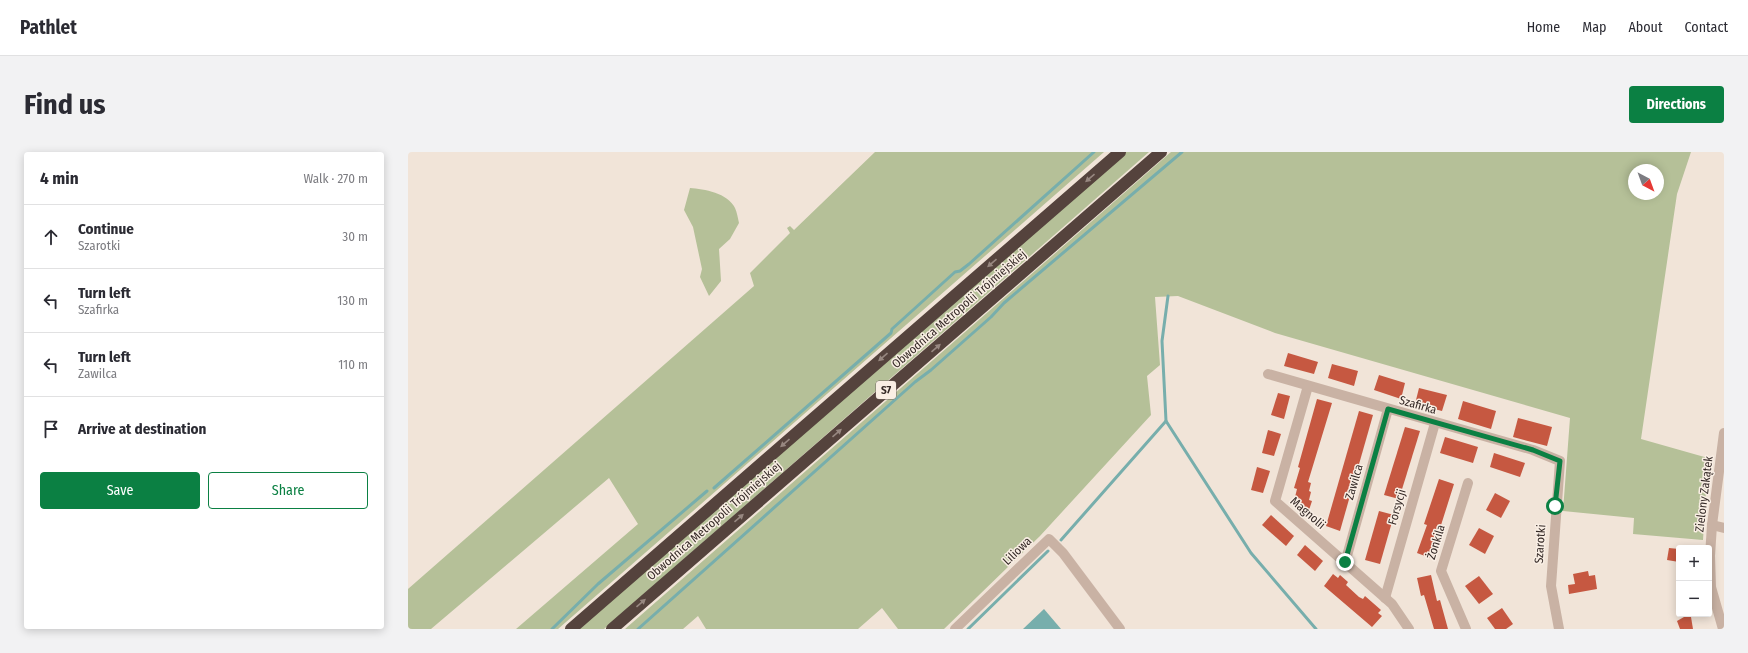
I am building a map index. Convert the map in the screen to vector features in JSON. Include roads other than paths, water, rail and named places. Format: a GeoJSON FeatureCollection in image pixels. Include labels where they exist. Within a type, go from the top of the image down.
{"type":"FeatureCollection","features":[{"type":"Feature","properties":{"kind":"highway","name":"Obwodnica Metropolii Trójmiejskiej"},"geometry":{"type":"LineString","coordinates":[[571,629],[1120,152]]}},
{"type":"Feature","properties":{"kind":"highway","name":"Obwodnica Metropolii Trójmiejskiej"},"geometry":{"type":"LineString","coordinates":[[612,629],[1161,152]]}},
{"type":"Feature","properties":{"kind":"street","name":"Szafirka"},"geometry":{"type":"LineString","coordinates":[[1268,374],[1533,450],[1560,461]]}},
{"type":"Feature","properties":{"kind":"street","name":"Magnolii"},"geometry":{"type":"LineString","coordinates":[[1308,386],[1275,501],[1385,598],[1399,613],[1409,629]]}},
{"type":"Feature","properties":{"kind":"street","name":"Zawilca"},"geometry":{"type":"LineString","coordinates":[[1345,562],[1388,409]]}},
{"type":"Feature","properties":{"kind":"street","name":"Forsycji"},"geometry":{"type":"LineString","coordinates":[[1385,598],[1435,423]]}},
{"type":"Feature","properties":{"kind":"street","name":"Zielony Zakątek"},"geometry":{"type":"LineString","coordinates":[[1723,629],[1711,587],[1712,525],[1724,433]]}},
{"type":"Feature","properties":{"kind":"street","name":"Szarotki"},"geometry":{"type":"LineString","coordinates":[[1559,629],[1550,586],[1560,461]]}},
{"type":"Feature","properties":{"kind":"street","name":"Żonkila"},"geometry":{"type":"LineString","coordinates":[[1466,629],[1441,571],[1468,483]]}},
{"type":"Feature","properties":{"kind":"street"},"geometry":{"type":"LineString","coordinates":[[1712,525],[1724,528]]}},
{"type":"Feature","properties":{"kind":"street","name":"Liliowa"},"geometry":{"type":"LineString","coordinates":[[955,629],[1048,539],[1062,553],[1120,629]]}},
{"type":"Feature","properties":{"kind":"water"},"geometry":{"type":"Polygon","coordinates":[[[1044,609],[1061,629],[1023,629],[1044,609]]]}},
{"type":"Feature","properties":{"kind":"waterway"},"geometry":{"type":"LineString","coordinates":[[714,488],[891,333],[892,329],[955,272],[960,271],[969,264],[1094,152]]}},
{"type":"Feature","properties":{"kind":"waterway"},"geometry":{"type":"LineString","coordinates":[[638,629],[915,382],[931,370],[991,317],[1004,303],[1182,152]]}},
{"type":"Feature","properties":{"kind":"waterway"},"geometry":{"type":"LineString","coordinates":[[1061,540],[1166,421],[1162,341],[1168,296]]}},
{"type":"Feature","properties":{"kind":"waterway"},"geometry":{"type":"LineString","coordinates":[[1166,421],[1251,553],[1316,629]]}},
{"type":"Feature","properties":{"kind":"waterway"},"geometry":{"type":"LineString","coordinates":[[552,629],[598,584],[707,491]]}},
{"type":"Feature","properties":{"kind":"waterway"},"geometry":{"type":"LineString","coordinates":[[968,629],[1048,551]]}}]}
